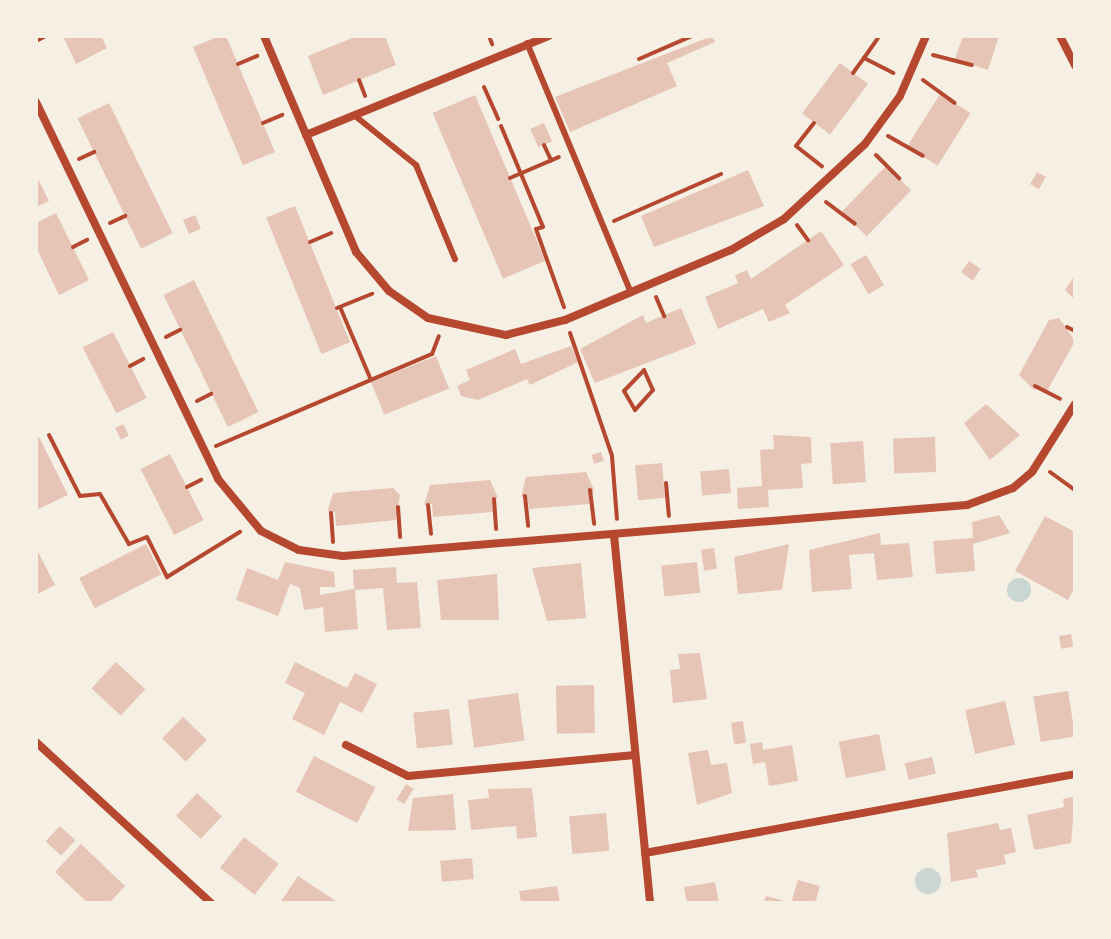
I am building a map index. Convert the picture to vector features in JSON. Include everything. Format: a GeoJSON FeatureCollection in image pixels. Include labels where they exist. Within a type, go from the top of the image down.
{"type":"FeatureCollection","features":[{"type":"Feature","properties":{"kind":"street"},"geometry":{"type":"LineString","coordinates":[[264,36],[356,252],[389,291],[428,318],[506,335],[631,293],[731,250],[807,202],[881,123],[926,36]]}},
{"type":"Feature","properties":{"kind":"street"},"geometry":{"type":"LineString","coordinates":[[306,135],[549,36]]}},
{"type":"Feature","properties":{"kind":"street"},"geometry":{"type":"LineString","coordinates":[[1060,36],[1075,66]]}},
{"type":"Feature","properties":{"kind":"street"},"geometry":{"type":"LineString","coordinates":[[36,102],[218,479],[261,531],[299,550],[343,556],[940,510],[994,498],[1032,472],[1075,404]]}},
{"type":"Feature","properties":{"kind":"street"},"geometry":{"type":"LineString","coordinates":[[614,535],[650,903]]}},
{"type":"Feature","properties":{"kind":"street"},"geometry":{"type":"LineString","coordinates":[[36,742],[211,903]]}},
{"type":"Feature","properties":{"kind":"street"},"geometry":{"type":"LineString","coordinates":[[346,745],[408,776],[635,755]]}},
{"type":"Feature","properties":{"kind":"street"},"geometry":{"type":"LineString","coordinates":[[645,853],[1075,774]]}},
{"type":"Feature","properties":{"kind":"lane"},"geometry":{"type":"LineString","coordinates":[[527,43],[631,293]]}},
{"type":"Feature","properties":{"kind":"lane"},"geometry":{"type":"LineString","coordinates":[[354,115],[416,165],[455,259]]}},
{"type":"Feature","properties":{"kind":"path"},"geometry":{"type":"LineString","coordinates":[[36,41],[46,36]]}},
{"type":"Feature","properties":{"kind":"path"},"geometry":{"type":"LineString","coordinates":[[489,36],[492,44]]}},
{"type":"Feature","properties":{"kind":"path"},"geometry":{"type":"LineString","coordinates":[[639,59],[692,36]]}},
{"type":"Feature","properties":{"kind":"path"},"geometry":{"type":"LineString","coordinates":[[853,73],[878,38]]}},
{"type":"Feature","properties":{"kind":"path"},"geometry":{"type":"LineString","coordinates":[[933,55],[972,65]]}},
{"type":"Feature","properties":{"kind":"path"},"geometry":{"type":"LineString","coordinates":[[238,64],[252,58]]}},
{"type":"Feature","properties":{"kind":"path"},"geometry":{"type":"LineString","coordinates":[[864,58],[899,76]]}},
{"type":"Feature","properties":{"kind":"path"},"geometry":{"type":"LineString","coordinates":[[359,80],[366,98]]}},
{"type":"Feature","properties":{"kind":"path"},"geometry":{"type":"LineString","coordinates":[[923,80],[955,103]]}},
{"type":"Feature","properties":{"kind":"path"},"geometry":{"type":"LineString","coordinates":[[484,87],[498,119]]}},
{"type":"Feature","properties":{"kind":"path"},"geometry":{"type":"LineString","coordinates":[[263,123],[282,115]]}},
{"type":"Feature","properties":{"kind":"path"},"geometry":{"type":"LineString","coordinates":[[814,123],[796,146],[827,170]]}},
{"type":"Feature","properties":{"kind":"path"},"geometry":{"type":"LineString","coordinates":[[501,126],[543,227],[535,230],[563,305]]}},
{"type":"Feature","properties":{"kind":"path"},"geometry":{"type":"LineString","coordinates":[[888,136],[923,156]]}},
{"type":"Feature","properties":{"kind":"path"},"geometry":{"type":"LineString","coordinates":[[544,145],[551,160]]}},
{"type":"Feature","properties":{"kind":"path"},"geometry":{"type":"LineString","coordinates":[[510,178],[572,151]]}},
{"type":"Feature","properties":{"kind":"path"},"geometry":{"type":"LineString","coordinates":[[83,157],[94,152]]}},
{"type":"Feature","properties":{"kind":"path"},"geometry":{"type":"LineString","coordinates":[[874,153],[899,178]]}},
{"type":"Feature","properties":{"kind":"path"},"geometry":{"type":"LineString","coordinates":[[603,226],[721,174]]}},
{"type":"Feature","properties":{"kind":"path"},"geometry":{"type":"LineString","coordinates":[[828,203],[855,224]]}},
{"type":"Feature","properties":{"kind":"path"},"geometry":{"type":"LineString","coordinates":[[113,222],[125,216]]}},
{"type":"Feature","properties":{"kind":"path"},"geometry":{"type":"LineString","coordinates":[[797,225],[808,240]]}},
{"type":"Feature","properties":{"kind":"path"},"geometry":{"type":"LineString","coordinates":[[310,242],[331,233]]}},
{"type":"Feature","properties":{"kind":"path"},"geometry":{"type":"LineString","coordinates":[[73,247],[89,239]]}},
{"type":"Feature","properties":{"kind":"path"},"geometry":{"type":"LineString","coordinates":[[369,295],[339,308],[371,380]]}},
{"type":"Feature","properties":{"kind":"path"},"geometry":{"type":"LineString","coordinates":[[656,297],[664,316]]}},
{"type":"Feature","properties":{"kind":"path"},"geometry":{"type":"LineString","coordinates":[[1067,327],[1075,331]]}},
{"type":"Feature","properties":{"kind":"path"},"geometry":{"type":"LineString","coordinates":[[169,335],[180,330]]}},
{"type":"Feature","properties":{"kind":"path"},"geometry":{"type":"LineString","coordinates":[[570,333],[612,456],[617,523]]}},
{"type":"Feature","properties":{"kind":"path"},"geometry":{"type":"LineString","coordinates":[[216,446],[432,354],[439,336]]}},
{"type":"Feature","properties":{"kind":"path"},"geometry":{"type":"LineString","coordinates":[[130,366],[146,358]]}},
{"type":"Feature","properties":{"kind":"path"},"geometry":{"type":"LineString","coordinates":[[644,370],[653,390],[641,409],[624,398],[630,378],[644,370]]}},
{"type":"Feature","properties":{"kind":"path"},"geometry":{"type":"LineString","coordinates":[[1035,386],[1060,399]]}},
{"type":"Feature","properties":{"kind":"path"},"geometry":{"type":"LineString","coordinates":[[200,399],[211,394]]}},
{"type":"Feature","properties":{"kind":"path"},"geometry":{"type":"LineString","coordinates":[[49,435],[80,496],[100,494],[129,544],[147,537],[167,577],[240,532]]}},
{"type":"Feature","properties":{"kind":"path"},"geometry":{"type":"LineString","coordinates":[[1052,473],[1075,490]]}},
{"type":"Feature","properties":{"kind":"path"},"geometry":{"type":"LineString","coordinates":[[187,487],[203,479]]}},
{"type":"Feature","properties":{"kind":"path"},"geometry":{"type":"LineString","coordinates":[[666,483],[669,519]]}},
{"type":"Feature","properties":{"kind":"path"},"geometry":{"type":"LineString","coordinates":[[590,490],[593,516]]}},
{"type":"Feature","properties":{"kind":"path"},"geometry":{"type":"LineString","coordinates":[[525,496],[528,529]]}},
{"type":"Feature","properties":{"kind":"path"},"geometry":{"type":"LineString","coordinates":[[494,499],[496,526]]}},
{"type":"Feature","properties":{"kind":"path"},"geometry":{"type":"LineString","coordinates":[[428,505],[431,537]]}},
{"type":"Feature","properties":{"kind":"path"},"geometry":{"type":"LineString","coordinates":[[398,507],[399,534]]}},
{"type":"Feature","properties":{"kind":"path"},"geometry":{"type":"LineString","coordinates":[[331,513],[332,537]]}},
{"type":"Feature","properties":{"kind":"shaded area"},"geometry":{"type":"Polygon","coordinates":[[[1019,578],[1027,582],[1031,590],[1027,598],[1019,602],[1011,598],[1007,590],[1011,582],[1019,578]]]}},
{"type":"Feature","properties":{"kind":"shaded area"},"geometry":{"type":"Polygon","coordinates":[[[928,868],[937,872],[941,881],[937,890],[928,894],[919,890],[915,881],[919,872],[928,868]]]}},
{"type":"Feature","properties":{"kind":"building"},"geometry":{"type":"Polygon","coordinates":[[[63,36],[101,36],[107,48],[76,64],[63,36]]]}},
{"type":"Feature","properties":{"kind":"building"},"geometry":{"type":"Polygon","coordinates":[[[226,36],[275,152],[243,165],[193,47],[226,36]]]}},
{"type":"Feature","properties":{"kind":"building"},"geometry":{"type":"Polygon","coordinates":[[[357,36],[385,36],[396,65],[323,95],[308,56],[357,36]]]}},
{"type":"Feature","properties":{"kind":"building"},"geometry":{"type":"Polygon","coordinates":[[[712,36],[715,42],[667,63],[677,86],[570,132],[555,97],[712,36]]]}},
{"type":"Feature","properties":{"kind":"building"},"geometry":{"type":"Polygon","coordinates":[[[963,36],[999,36],[988,70],[955,59],[963,36]]]}},
{"type":"Feature","properties":{"kind":"building"},"geometry":{"type":"Polygon","coordinates":[[[840,63],[868,84],[830,134],[802,113],[840,63]]]}},
{"type":"Feature","properties":{"kind":"building"},"geometry":{"type":"Polygon","coordinates":[[[940,94],[971,113],[938,166],[907,147],[940,94]]]}},
{"type":"Feature","properties":{"kind":"building"},"geometry":{"type":"Polygon","coordinates":[[[475,95],[545,261],[503,279],[433,113],[475,95]]]}},
{"type":"Feature","properties":{"kind":"building"},"geometry":{"type":"Polygon","coordinates":[[[109,103],[173,233],[141,249],[78,118],[109,103]]]}},
{"type":"Feature","properties":{"kind":"building"},"geometry":{"type":"Polygon","coordinates":[[[544,123],[552,141],[538,147],[530,129],[544,123]]]}},
{"type":"Feature","properties":{"kind":"building"},"geometry":{"type":"Polygon","coordinates":[[[886,166],[911,190],[867,236],[842,212],[886,166]]]}},
{"type":"Feature","properties":{"kind":"building"},"geometry":{"type":"Polygon","coordinates":[[[748,170],[764,206],[654,247],[641,216],[748,170]]]}},
{"type":"Feature","properties":{"kind":"building"},"geometry":{"type":"Polygon","coordinates":[[[1037,172],[1046,177],[1039,189],[1030,184],[1037,172]]]}},
{"type":"Feature","properties":{"kind":"building"},"geometry":{"type":"Polygon","coordinates":[[[36,175],[49,201],[36,207],[36,175]]]}},
{"type":"Feature","properties":{"kind":"building"},"geometry":{"type":"Polygon","coordinates":[[[295,206],[350,342],[321,354],[266,218],[295,206]]]}},
{"type":"Feature","properties":{"kind":"building"},"geometry":{"type":"Polygon","coordinates":[[[56,213],[89,280],[59,295],[36,247],[36,223],[56,213]]]}},
{"type":"Feature","properties":{"kind":"building"},"geometry":{"type":"Polygon","coordinates":[[[195,215],[201,229],[189,234],[183,220],[195,215]]]}},
{"type":"Feature","properties":{"kind":"building"},"geometry":{"type":"Polygon","coordinates":[[[821,231],[844,265],[785,305],[790,313],[769,322],[763,309],[718,329],[705,297],[738,283],[735,275],[747,270],[751,279],[821,231]]]}},
{"type":"Feature","properties":{"kind":"building"},"geometry":{"type":"Polygon","coordinates":[[[866,255],[884,285],[869,294],[851,264],[866,255]]]}},
{"type":"Feature","properties":{"kind":"building"},"geometry":{"type":"Polygon","coordinates":[[[969,261],[981,269],[973,280],[961,273],[969,261]]]}},
{"type":"Feature","properties":{"kind":"building"},"geometry":{"type":"Polygon","coordinates":[[[1075,275],[1075,300],[1065,290],[1075,275]]]}},
{"type":"Feature","properties":{"kind":"building"},"geometry":{"type":"Polygon","coordinates":[[[194,280],[258,412],[228,427],[163,295],[194,280]]]}},
{"type":"Feature","properties":{"kind":"building"},"geometry":{"type":"Polygon","coordinates":[[[681,308],[696,344],[595,383],[580,349],[643,315],[646,323],[681,308]]]}},
{"type":"Feature","properties":{"kind":"building"},"geometry":{"type":"Polygon","coordinates":[[[1059,318],[1075,341],[1047,391],[1033,389],[1019,375],[1049,320],[1059,318]]]}},
{"type":"Feature","properties":{"kind":"building"},"geometry":{"type":"Polygon","coordinates":[[[113,332],[147,398],[116,413],[83,347],[113,332]]]}},
{"type":"Feature","properties":{"kind":"building"},"geometry":{"type":"Polygon","coordinates":[[[571,346],[578,362],[530,385],[527,379],[478,400],[461,396],[457,386],[470,380],[466,370],[515,349],[521,364],[571,346]]]}},
{"type":"Feature","properties":{"kind":"building"},"geometry":{"type":"Polygon","coordinates":[[[436,356],[449,388],[384,415],[371,382],[436,356]]]}},
{"type":"Feature","properties":{"kind":"building"},"geometry":{"type":"Polygon","coordinates":[[[986,404],[1020,435],[990,460],[964,423],[986,404]]]}},
{"type":"Feature","properties":{"kind":"building"},"geometry":{"type":"Polygon","coordinates":[[[123,424],[129,436],[121,440],[115,428],[123,424]]]}},
{"type":"Feature","properties":{"kind":"building"},"geometry":{"type":"Polygon","coordinates":[[[773,435],[811,437],[812,463],[801,464],[803,488],[768,490],[769,507],[738,509],[737,488],[762,486],[760,450],[774,449],[773,435]]]}},
{"type":"Feature","properties":{"kind":"building"},"geometry":{"type":"Polygon","coordinates":[[[39,437],[68,495],[36,510],[36,439],[39,437]]]}},
{"type":"Feature","properties":{"kind":"building"},"geometry":{"type":"Polygon","coordinates":[[[935,437],[936,472],[894,473],[893,438],[935,437]]]}},
{"type":"Feature","properties":{"kind":"building"},"geometry":{"type":"Polygon","coordinates":[[[863,441],[866,482],[833,484],[830,443],[863,441]]]}},
{"type":"Feature","properties":{"kind":"building"},"geometry":{"type":"Polygon","coordinates":[[[601,452],[604,461],[594,464],[591,455],[601,452]]]}},
{"type":"Feature","properties":{"kind":"building"},"geometry":{"type":"Polygon","coordinates":[[[170,454],[204,520],[174,535],[141,469],[170,454]]]}},
{"type":"Feature","properties":{"kind":"building"},"geometry":{"type":"Polygon","coordinates":[[[662,463],[665,498],[638,500],[635,465],[662,463]]]}},
{"type":"Feature","properties":{"kind":"building"},"geometry":{"type":"Polygon","coordinates":[[[729,469],[731,493],[702,495],[700,472],[729,469]]]}},
{"type":"Feature","properties":{"kind":"building"},"geometry":{"type":"Polygon","coordinates":[[[586,472],[594,490],[589,504],[529,509],[527,496],[521,497],[526,477],[586,472]]]}},
{"type":"Feature","properties":{"kind":"building"},"geometry":{"type":"Polygon","coordinates":[[[490,480],[498,498],[492,499],[493,512],[433,517],[432,504],[424,505],[430,485],[490,480]]]}},
{"type":"Feature","properties":{"kind":"building"},"geometry":{"type":"Polygon","coordinates":[[[393,488],[400,495],[396,520],[336,526],[335,512],[327,513],[333,493],[393,488]]]}},
{"type":"Feature","properties":{"kind":"building"},"geometry":{"type":"Polygon","coordinates":[[[999,515],[1010,533],[973,544],[975,571],[936,574],[933,541],[973,538],[972,522],[999,515]]]}},
{"type":"Feature","properties":{"kind":"building"},"geometry":{"type":"Polygon","coordinates":[[[1045,516],[1075,532],[1075,587],[1068,600],[1015,571],[1045,516]]]}},
{"type":"Feature","properties":{"kind":"building"},"geometry":{"type":"Polygon","coordinates":[[[880,533],[881,545],[909,543],[913,577],[877,580],[874,553],[849,555],[852,589],[812,592],[809,550],[880,533]]]}},
{"type":"Feature","properties":{"kind":"building"},"geometry":{"type":"Polygon","coordinates":[[[146,544],[161,574],[95,608],[79,578],[146,544]]]}},
{"type":"Feature","properties":{"kind":"building"},"geometry":{"type":"Polygon","coordinates":[[[789,544],[782,590],[738,594],[734,557],[789,544]]]}},
{"type":"Feature","properties":{"kind":"building"},"geometry":{"type":"Polygon","coordinates":[[[36,548],[55,585],[36,595],[36,548]]]}},
{"type":"Feature","properties":{"kind":"building"},"geometry":{"type":"Polygon","coordinates":[[[714,548],[717,569],[704,571],[701,550],[714,548]]]}},
{"type":"Feature","properties":{"kind":"building"},"geometry":{"type":"Polygon","coordinates":[[[285,562],[334,572],[335,587],[320,587],[320,595],[354,589],[353,570],[396,567],[397,583],[417,582],[421,628],[387,630],[383,588],[355,590],[358,629],[325,632],[323,607],[304,610],[300,588],[290,584],[278,616],[236,600],[247,568],[278,580],[285,562]]]}},
{"type":"Feature","properties":{"kind":"building"},"geometry":{"type":"Polygon","coordinates":[[[697,562],[700,593],[664,597],[661,566],[697,562]]]}},
{"type":"Feature","properties":{"kind":"building"},"geometry":{"type":"Polygon","coordinates":[[[581,563],[586,618],[547,621],[532,568],[581,563]]]}},
{"type":"Feature","properties":{"kind":"building"},"geometry":{"type":"Polygon","coordinates":[[[497,574],[499,620],[441,620],[437,580],[497,574]]]}},
{"type":"Feature","properties":{"kind":"building"},"geometry":{"type":"Polygon","coordinates":[[[1071,634],[1073,647],[1061,649],[1059,636],[1071,634]]]}},
{"type":"Feature","properties":{"kind":"building"},"geometry":{"type":"Polygon","coordinates":[[[700,653],[707,699],[673,703],[670,670],[680,669],[678,654],[700,653]]]}},
{"type":"Feature","properties":{"kind":"building"},"geometry":{"type":"Polygon","coordinates":[[[116,662],[145,689],[121,716],[91,688],[116,662]]]}},
{"type":"Feature","properties":{"kind":"building"},"geometry":{"type":"Polygon","coordinates":[[[295,662],[347,688],[355,673],[377,684],[362,713],[340,702],[324,735],[292,719],[305,693],[285,683],[295,662]]]}},
{"type":"Feature","properties":{"kind":"building"},"geometry":{"type":"Polygon","coordinates":[[[594,685],[595,733],[557,734],[556,686],[594,685]]]}},
{"type":"Feature","properties":{"kind":"building"},"geometry":{"type":"Polygon","coordinates":[[[1068,691],[1075,736],[1041,742],[1033,696],[1068,691]]]}},
{"type":"Feature","properties":{"kind":"building"},"geometry":{"type":"Polygon","coordinates":[[[518,693],[525,741],[474,748],[467,700],[518,693]]]}},
{"type":"Feature","properties":{"kind":"building"},"geometry":{"type":"Polygon","coordinates":[[[1005,701],[1015,745],[975,754],[965,710],[1005,701]]]}},
{"type":"Feature","properties":{"kind":"building"},"geometry":{"type":"Polygon","coordinates":[[[449,709],[453,745],[417,749],[413,713],[449,709]]]}},
{"type":"Feature","properties":{"kind":"building"},"geometry":{"type":"Polygon","coordinates":[[[183,717],[207,740],[186,762],[162,739],[183,717]]]}},
{"type":"Feature","properties":{"kind":"building"},"geometry":{"type":"Polygon","coordinates":[[[743,721],[746,743],[734,744],[731,723],[743,721]]]}},
{"type":"Feature","properties":{"kind":"building"},"geometry":{"type":"Polygon","coordinates":[[[879,734],[886,770],[846,778],[839,742],[879,734]]]}},
{"type":"Feature","properties":{"kind":"building"},"geometry":{"type":"Polygon","coordinates":[[[762,742],[763,750],[792,745],[798,781],[769,786],[765,762],[753,764],[750,744],[762,742]]]}},
{"type":"Feature","properties":{"kind":"building"},"geometry":{"type":"Polygon","coordinates":[[[708,750],[711,765],[727,763],[732,793],[697,805],[688,753],[708,750]]]}},
{"type":"Feature","properties":{"kind":"building"},"geometry":{"type":"Polygon","coordinates":[[[314,756],[375,787],[357,823],[296,792],[314,756]]]}},
{"type":"Feature","properties":{"kind":"building"},"geometry":{"type":"Polygon","coordinates":[[[932,757],[936,774],[909,780],[905,763],[932,757]]]}},
{"type":"Feature","properties":{"kind":"building"},"geometry":{"type":"Polygon","coordinates":[[[406,784],[414,789],[404,804],[396,799],[406,784]]]}},
{"type":"Feature","properties":{"kind":"building"},"geometry":{"type":"Polygon","coordinates":[[[532,788],[537,837],[517,839],[516,826],[471,830],[468,800],[489,798],[488,789],[532,788]]]}},
{"type":"Feature","properties":{"kind":"building"},"geometry":{"type":"Polygon","coordinates":[[[197,793],[222,816],[201,839],[176,816],[197,793]]]}},
{"type":"Feature","properties":{"kind":"building"},"geometry":{"type":"Polygon","coordinates":[[[453,794],[456,830],[408,831],[413,798],[453,794]]]}},
{"type":"Feature","properties":{"kind":"building"},"geometry":{"type":"Polygon","coordinates":[[[1075,796],[1071,843],[1034,850],[1027,815],[1064,807],[1063,799],[1075,796]]]}},
{"type":"Feature","properties":{"kind":"building"},"geometry":{"type":"Polygon","coordinates":[[[606,813],[609,851],[572,854],[569,816],[606,813]]]}},
{"type":"Feature","properties":{"kind":"building"},"geometry":{"type":"Polygon","coordinates":[[[998,823],[1000,830],[1011,828],[1016,852],[1004,855],[1006,864],[976,870],[978,877],[951,882],[947,833],[998,823]]]}},
{"type":"Feature","properties":{"kind":"building"},"geometry":{"type":"Polygon","coordinates":[[[60,826],[75,840],[61,856],[46,841],[60,826]]]}},
{"type":"Feature","properties":{"kind":"building"},"geometry":{"type":"Polygon","coordinates":[[[244,837],[279,864],[255,895],[220,868],[244,837]]]}},
{"type":"Feature","properties":{"kind":"building"},"geometry":{"type":"Polygon","coordinates":[[[81,844],[125,886],[109,903],[88,903],[55,872],[81,844]]]}},
{"type":"Feature","properties":{"kind":"building"},"geometry":{"type":"Polygon","coordinates":[[[472,858],[474,879],[442,882],[440,861],[472,858]]]}},
{"type":"Feature","properties":{"kind":"building"},"geometry":{"type":"Polygon","coordinates":[[[298,876],[339,903],[280,903],[298,876]]]}},
{"type":"Feature","properties":{"kind":"building"},"geometry":{"type":"Polygon","coordinates":[[[798,880],[820,886],[815,903],[791,903],[798,880]]]}},
{"type":"Feature","properties":{"kind":"building"},"geometry":{"type":"Polygon","coordinates":[[[715,882],[719,903],[687,903],[684,887],[715,882]]]}},
{"type":"Feature","properties":{"kind":"building"},"geometry":{"type":"Polygon","coordinates":[[[557,886],[560,903],[521,903],[519,891],[557,886]]]}},
{"type":"Feature","properties":{"kind":"building"},"geometry":{"type":"Polygon","coordinates":[[[766,896],[789,902],[789,903],[764,903],[766,896]]]}}]}
